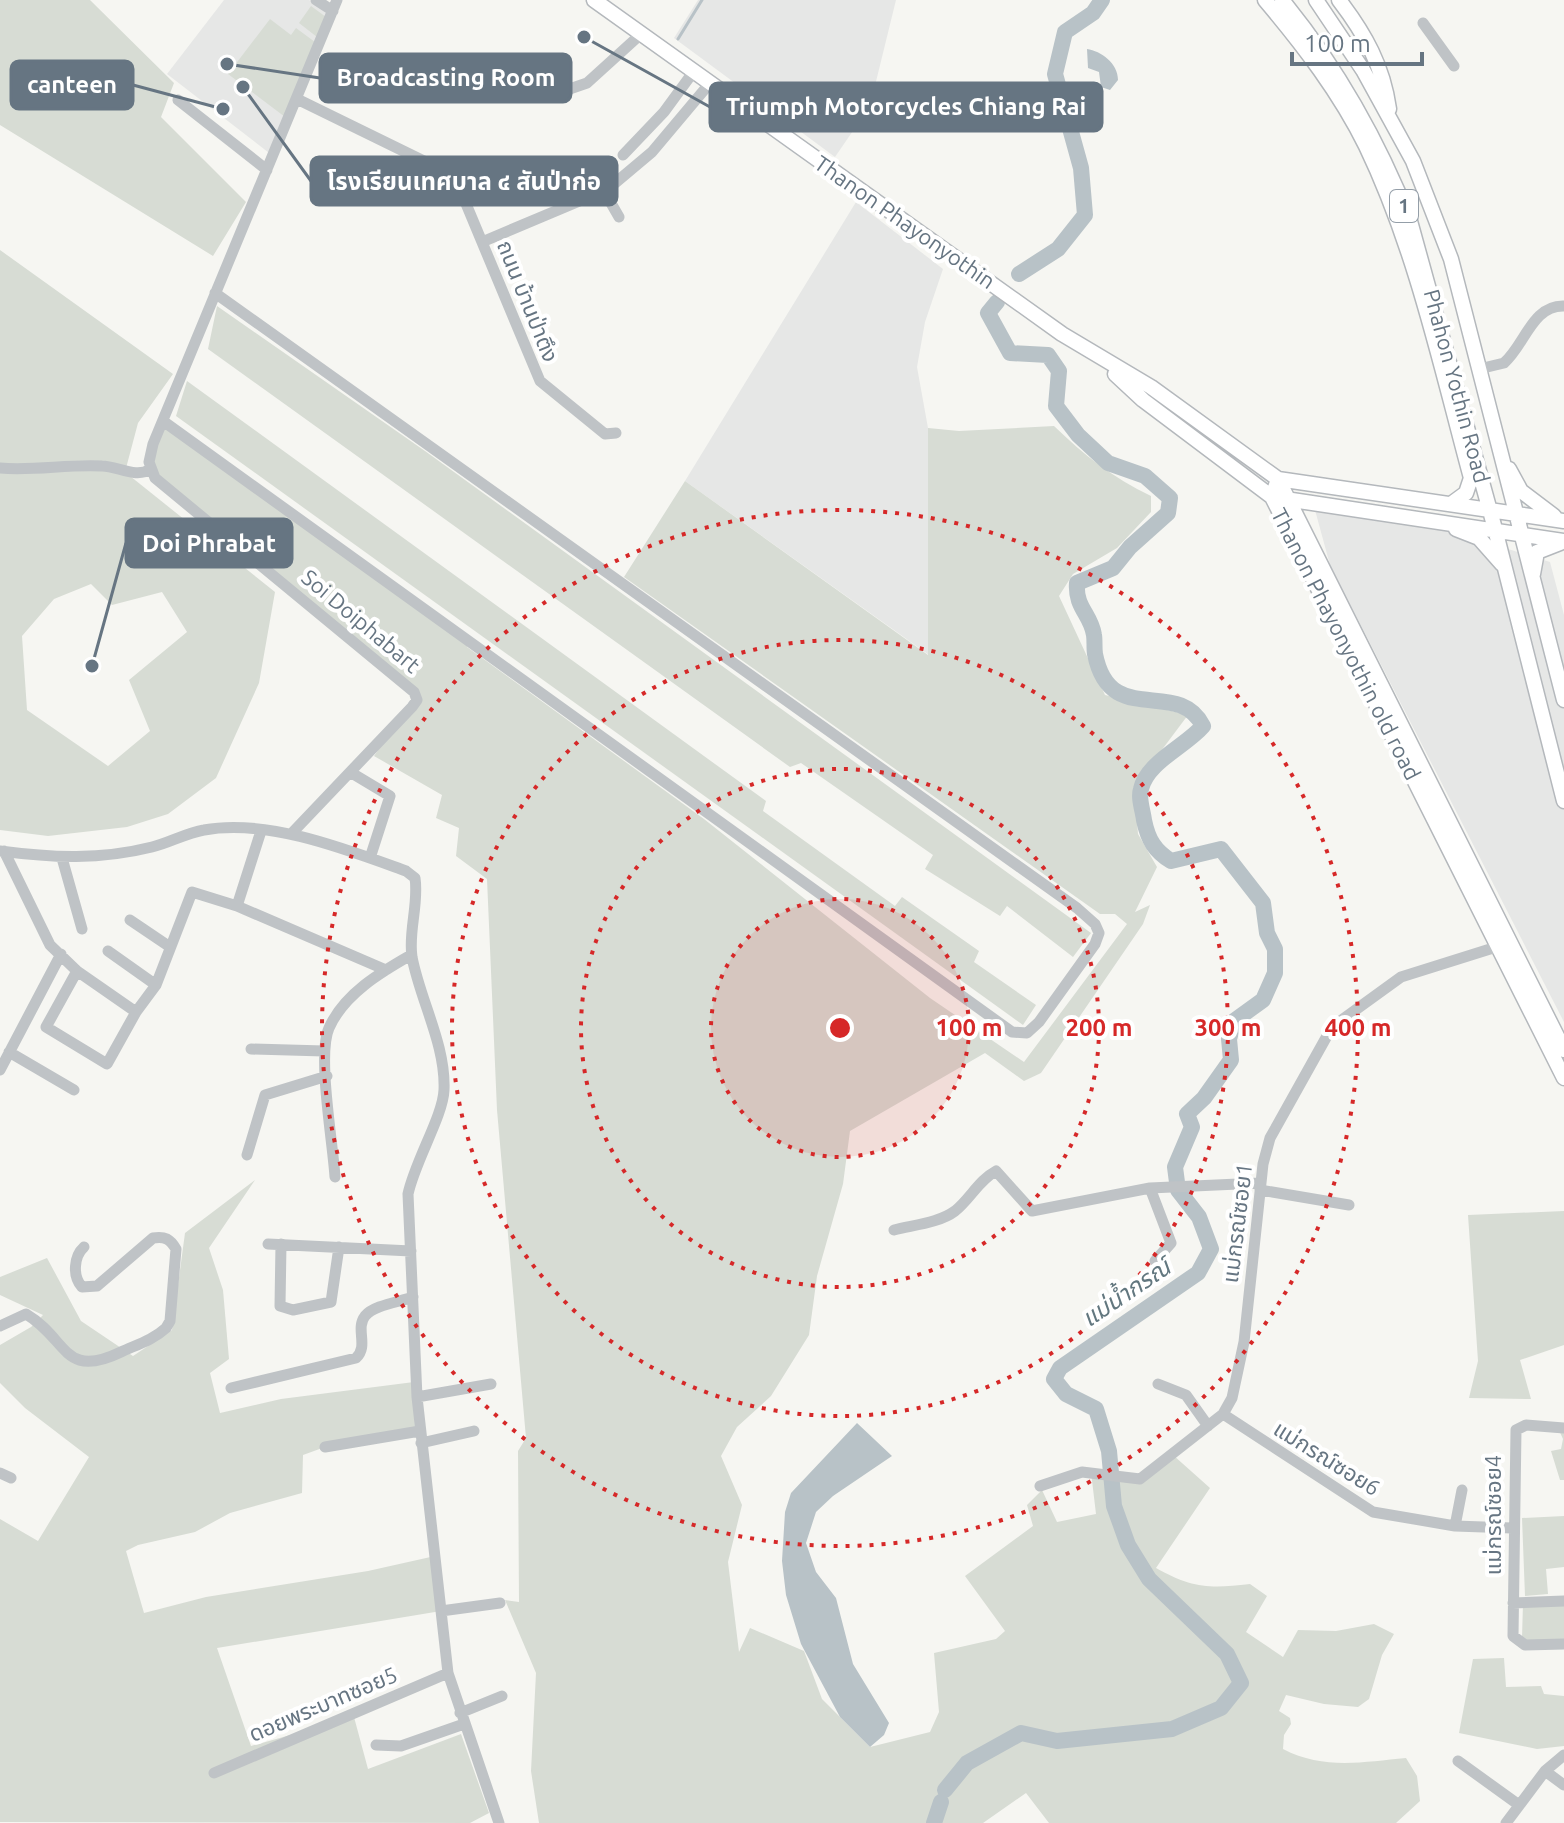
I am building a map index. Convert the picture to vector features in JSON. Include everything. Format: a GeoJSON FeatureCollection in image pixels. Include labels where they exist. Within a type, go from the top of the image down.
{"type":"FeatureCollection","features":[{"type":"Feature","properties":{"kind":"main road","name":"Thanon Phayonyothin"},"geometry":{"type":"LineString","coordinates":[[594,0],[1099,359],[1151,387],[1278,479],[1563,521]]}},
{"type":"Feature","properties":{"kind":"main road","name":"1"},"geometry":{"type":"LineString","coordinates":[[1265,0],[1322,75],[1365,145],[1385,189],[1425,306],[1471,478],[1466,493],[1451,504]]}},
{"type":"Feature","properties":{"kind":"main road","name":"Phahon Yothin Road"},"geometry":{"type":"LineString","coordinates":[[1282,0],[1336,73],[1392,174],[1425,267],[1564,801]]}},
{"type":"Feature","properties":{"kind":"main road","name":"Phahon Yothin Road"},"geometry":{"type":"LineString","coordinates":[[1316,0],[1390,117],[1413,161],[1451,259],[1513,512],[1564,700]]}},
{"type":"Feature","properties":{"kind":"main road","name":"1"},"geometry":{"type":"LineString","coordinates":[[1339,0],[1385,77],[1390,117]]}},
{"type":"Feature","properties":{"kind":"main road"},"geometry":{"type":"LineString","coordinates":[[1425,306],[1444,337]]}},
{"type":"Feature","properties":{"kind":"main road","name":"Thanon Phayonyothin"},"geometry":{"type":"LineString","coordinates":[[1099,359],[1143,400],[1272,497],[1564,542]]}},
{"type":"Feature","properties":{"kind":"main road"},"geometry":{"type":"LineString","coordinates":[[1495,435],[1521,491],[1535,505],[1563,521]]}},
{"type":"Feature","properties":{"kind":"main road","name":"Thanon Phayonyothin old road"},"geometry":{"type":"LineString","coordinates":[[1278,479],[1272,497],[1504,945],[1564,1050]]}},
{"type":"Feature","properties":{"kind":"main road","name":"Thanon Phayonyothin old road"},"geometry":{"type":"LineString","coordinates":[[1278,479],[1504,945],[1564,1078]]}},
{"type":"Feature","properties":{"kind":"main road"},"geometry":{"type":"LineString","coordinates":[[1301,527],[1301,509],[1318,502]]}},
{"type":"Feature","properties":{"kind":"main road"},"geometry":{"type":"LineString","coordinates":[[1435,520],[1479,538],[1505,567]]}},
{"type":"Feature","properties":{"kind":"main road"},"geometry":{"type":"LineString","coordinates":[[1534,583],[1533,560],[1537,552],[1564,542]]}},
{"type":"Feature","properties":{"kind":"street"},"geometry":{"type":"LineString","coordinates":[[0,468],[29,470],[101,466],[138,474],[150,469],[150,455],[163,421],[335,6],[316,0]]}},
{"type":"Feature","properties":{"kind":"street"},"geometry":{"type":"LineString","coordinates":[[1423,23],[1454,66]]}},
{"type":"Feature","properties":{"kind":"street"},"geometry":{"type":"LineString","coordinates":[[558,93],[587,83],[641,34]]}},
{"type":"Feature","properties":{"kind":"street"},"geometry":{"type":"LineString","coordinates":[[623,155],[654,123],[694,71]]}},
{"type":"Feature","properties":{"kind":"street"},"geometry":{"type":"LineString","coordinates":[[482,242],[606,190],[652,152],[710,83]]}},
{"type":"Feature","properties":{"kind":"street","name":"ถนน บ้านป่าตึง"},"geometry":{"type":"LineString","coordinates":[[297,99],[437,162],[459,187],[540,381],[605,434],[616,433]]}},
{"type":"Feature","properties":{"kind":"street"},"geometry":{"type":"LineString","coordinates":[[178,100],[267,170]]}},
{"type":"Feature","properties":{"kind":"street"},"geometry":{"type":"LineString","coordinates":[[606,190],[619,217]]}},
{"type":"Feature","properties":{"kind":"street"},"geometry":{"type":"LineString","coordinates":[[163,421],[1012,1032],[1027,1033],[1039,1022],[1095,944],[1099,933],[1095,924],[1077,908],[215,293]]}},
{"type":"Feature","properties":{"kind":"street"},"geometry":{"type":"LineString","coordinates":[[1479,369],[1504,363],[1539,315],[1552,305],[1564,306]]}},
{"type":"Feature","properties":{"kind":"street","name":"Soi Doiphabart"},"geometry":{"type":"LineString","coordinates":[[150,469],[414,692],[417,700],[412,707],[292,833]]}},
{"type":"Feature","properties":{"kind":"street"},"geometry":{"type":"LineString","coordinates":[[350,772],[390,796],[370,858]]}},
{"type":"Feature","properties":{"kind":"street"},"geometry":{"type":"LineString","coordinates":[[2,851],[62,858],[100,858],[154,846],[204,830],[292,833],[370,858],[415,878],[411,955],[438,1050],[444,1089],[441,1105],[413,1172],[408,1194],[417,1397],[448,1673],[499,1823]]}},
{"type":"Feature","properties":{"kind":"street"},"geometry":{"type":"LineString","coordinates":[[237,906],[261,831]]}},
{"type":"Feature","properties":{"kind":"street"},"geometry":{"type":"LineString","coordinates":[[2,851],[50,945],[77,971],[136,1012]]}},
{"type":"Feature","properties":{"kind":"street"},"geometry":{"type":"LineString","coordinates":[[62,858],[82,929]]}},
{"type":"Feature","properties":{"kind":"street"},"geometry":{"type":"LineString","coordinates":[[77,971],[46,1027],[107,1064],[136,1012],[156,985],[192,892],[237,906],[386,970]]}},
{"type":"Feature","properties":{"kind":"street"},"geometry":{"type":"LineString","coordinates":[[130,920],[170,947]]}},
{"type":"Feature","properties":{"kind":"street","name":"แม่กรณ์ซอย1"},"geometry":{"type":"LineString","coordinates":[[1223,1414],[1232,1398],[1244,1342],[1260,1186],[1270,1138],[1332,1027],[1401,977],[1504,945]]}},
{"type":"Feature","properties":{"kind":"street"},"geometry":{"type":"LineString","coordinates":[[108,951],[156,985]]}},
{"type":"Feature","properties":{"kind":"street"},"geometry":{"type":"LineString","coordinates":[[0,1070],[61,954]]}},
{"type":"Feature","properties":{"kind":"street"},"geometry":{"type":"LineString","coordinates":[[335,1177],[324,1051],[328,1029],[337,1014],[386,970],[411,955]]}},
{"type":"Feature","properties":{"kind":"street"},"geometry":{"type":"LineString","coordinates":[[251,1049],[324,1051]]}},
{"type":"Feature","properties":{"kind":"street"},"geometry":{"type":"LineString","coordinates":[[9,1052],[74,1090]]}},
{"type":"Feature","properties":{"kind":"street"},"geometry":{"type":"LineString","coordinates":[[247,1155],[265,1095],[327,1076]]}},
{"type":"Feature","properties":{"kind":"street"},"geometry":{"type":"LineString","coordinates":[[894,1230],[955,1211],[987,1176],[996,1171],[1032,1211],[1150,1188],[1188,1185],[1260,1186],[1349,1205]]}},
{"type":"Feature","properties":{"kind":"street"},"geometry":{"type":"LineString","coordinates":[[1150,1188],[1171,1243],[1155,1261]]}},
{"type":"Feature","properties":{"kind":"street"},"geometry":{"type":"LineString","coordinates":[[0,1326],[26,1314],[77,1360],[89,1364],[105,1360],[166,1328],[170,1321],[176,1249],[171,1241],[163,1236],[153,1238],[97,1286],[88,1288],[82,1287],[76,1276],[77,1255],[84,1247]]}},
{"type":"Feature","properties":{"kind":"street"},"geometry":{"type":"LineString","coordinates":[[268,1244],[411,1251]]}},
{"type":"Feature","properties":{"kind":"street"},"geometry":{"type":"LineString","coordinates":[[281,1244],[280,1306],[293,1310],[331,1302],[339,1247]]}},
{"type":"Feature","properties":{"kind":"street"},"geometry":{"type":"LineString","coordinates":[[231,1388],[356,1358],[362,1348],[362,1322],[367,1314],[413,1297]]}},
{"type":"Feature","properties":{"kind":"street"},"geometry":{"type":"LineString","coordinates":[[417,1397],[491,1384]]}},
{"type":"Feature","properties":{"kind":"street"},"geometry":{"type":"LineString","coordinates":[[1158,1384],[1186,1395],[1208,1426]]}},
{"type":"Feature","properties":{"kind":"street"},"geometry":{"type":"LineString","coordinates":[[1040,1486],[1082,1472],[1140,1479],[1223,1414]]}},
{"type":"Feature","properties":{"kind":"street","name":"แม่กรณ์ซอย6"},"geometry":{"type":"LineString","coordinates":[[1223,1414],[1344,1497],[1373,1512],[1455,1526],[1512,1528]]}},
{"type":"Feature","properties":{"kind":"street","name":"แม่กรณ์ซอย4"},"geometry":{"type":"LineString","coordinates":[[1513,1603],[1516,1430],[1526,1425],[1564,1428]]}},
{"type":"Feature","properties":{"kind":"street"},"geometry":{"type":"LineString","coordinates":[[325,1447],[474,1431]]}},
{"type":"Feature","properties":{"kind":"street"},"geometry":{"type":"LineString","coordinates":[[1455,1526],[1462,1490]]}},
{"type":"Feature","properties":{"kind":"street"},"geometry":{"type":"LineString","coordinates":[[1564,1601],[1513,1603],[1513,1636],[1525,1645],[1564,1644]]}},
{"type":"Feature","properties":{"kind":"street"},"geometry":{"type":"LineString","coordinates":[[441,1611],[500,1603]]}},
{"type":"Feature","properties":{"kind":"street","name":"ดอยพระบาทซอย5"},"geometry":{"type":"LineString","coordinates":[[214,1773],[448,1673]]}},
{"type":"Feature","properties":{"kind":"street"},"geometry":{"type":"LineString","coordinates":[[376,1745],[409,1744],[502,1696]]}},
{"type":"Feature","properties":{"kind":"street"},"geometry":{"type":"LineString","coordinates":[[1506,1823],[1545,1771],[1564,1755]]}},
{"type":"Feature","properties":{"kind":"street"},"geometry":{"type":"LineString","coordinates":[[1458,1761],[1519,1805]]}},
{"type":"Feature","properties":{"kind":"street"},"geometry":{"type":"LineString","coordinates":[[1545,1771],[1564,1785]]}},
{"type":"Feature","properties":{"kind":"shaded area"},"geometry":{"type":"Polygon","coordinates":[[[0,0],[90,0],[174,83],[161,117],[246,202],[213,256],[0,125],[0,0]]]}},
{"type":"Feature","properties":{"kind":"shaded area"},"geometry":{"type":"Polygon","coordinates":[[[224,0],[309,0],[325,10],[330,18],[273,156],[167,74],[224,0]]]}},
{"type":"Feature","properties":{"kind":"shaded area"},"geometry":{"type":"Polygon","coordinates":[[[698,0],[896,0],[870,106],[835,157],[674,38],[698,0]]]}},
{"type":"Feature","properties":{"kind":"shaded area"},"geometry":{"type":"Polygon","coordinates":[[[311,6],[326,17],[317,37],[299,23],[311,6]]]}},
{"type":"Feature","properties":{"kind":"shaded area"},"geometry":{"type":"Polygon","coordinates":[[[270,19],[291,35],[296,28],[319,45],[289,120],[228,74],[270,19]]]}},
{"type":"Feature","properties":{"kind":"shaded area"},"geometry":{"type":"Polygon","coordinates":[[[1087,49],[1103,55],[1115,68],[1118,80],[1110,90],[1101,87],[1099,72],[1088,68],[1087,49]]]}},
{"type":"Feature","properties":{"kind":"shaded area"},"geometry":{"type":"Polygon","coordinates":[[[856,202],[943,269],[925,322],[917,367],[928,428],[929,655],[685,481],[856,202]]]}},
{"type":"Feature","properties":{"kind":"shaded area"},"geometry":{"type":"Polygon","coordinates":[[[0,250],[173,374],[138,423],[125,472],[275,592],[259,683],[216,778],[168,814],[127,827],[48,836],[0,830],[0,250]],[[91,584],[54,599],[22,636],[27,710],[108,766],[150,731],[129,680],[187,632],[162,592],[112,605],[91,584]]]}},
{"type":"Feature","properties":{"kind":"shaded area"},"geometry":{"type":"Polygon","coordinates":[[[217,306],[425,451],[1091,933],[1073,957],[1007,906],[1000,916],[925,869],[933,855],[801,763],[790,767],[208,349],[217,306]]]}},
{"type":"Feature","properties":{"kind":"shaded area"},"geometry":{"type":"Polygon","coordinates":[[[187,381],[766,801],[763,811],[895,906],[902,897],[979,951],[974,962],[1036,1005],[1023,1025],[176,416],[187,381]]]}},
{"type":"Feature","properties":{"kind":"shaded area"},"geometry":{"type":"Polygon","coordinates":[[[163,421],[468,640],[467,647],[704,819],[930,998],[1024,1062],[1127,924],[1115,914],[1100,914],[624,577],[685,481],[928,655],[928,428],[959,431],[1054,426],[1100,465],[1151,496],[1151,512],[1117,548],[1073,574],[1059,596],[1105,695],[1188,715],[1134,787],[1138,834],[1157,867],[1135,912],[1150,905],[1143,924],[1041,1073],[1024,1081],[985,1053],[850,1131],[843,1184],[817,1276],[809,1335],[771,1396],[737,1427],[721,1456],[742,1505],[728,1562],[739,1652],[750,1628],[804,1651],[822,1699],[870,1747],[930,1732],[939,1712],[934,1653],[996,1639],[1005,1631],[965,1576],[1033,1526],[1027,1505],[1042,1490],[1057,1522],[1096,1514],[1091,1472],[1140,1480],[1173,1455],[1210,1488],[1156,1568],[1180,1580],[1201,1585],[1250,1584],[1267,1596],[1246,1632],[1283,1657],[1298,1630],[1336,1631],[1374,1624],[1394,1634],[1382,1655],[1369,1699],[1358,1707],[1324,1704],[1286,1695],[1279,1711],[1290,1718],[1291,1724],[1284,1735],[1283,1749],[1298,1756],[1343,1763],[1406,1758],[1417,1776],[1420,1801],[1396,1823],[1049,1823],[1026,1793],[983,1823],[539,1823],[531,1771],[536,1673],[505,1600],[519,1602],[518,1451],[526,1438],[497,1110],[487,879],[456,856],[459,828],[436,818],[442,795],[374,756],[418,693],[155,478],[150,455],[163,421]]]}},
{"type":"Feature","properties":{"kind":"shaded area"},"geometry":{"type":"Polygon","coordinates":[[[1315,510],[1433,526],[1550,562],[1564,615],[1564,1022],[1330,565],[1315,510]]]}},
{"type":"Feature","properties":{"kind":"shaded area"},"geometry":{"type":"Polygon","coordinates":[[[255,1180],[209,1248],[223,1290],[229,1359],[210,1373],[220,1413],[281,1399],[414,1382],[415,1432],[325,1447],[303,1455],[302,1493],[230,1513],[195,1532],[138,1545],[126,1551],[144,1613],[206,1597],[368,1571],[435,1556],[441,1611],[217,1648],[251,1746],[354,1717],[368,1769],[461,1734],[489,1813],[470,1823],[0,1822],[0,1519],[38,1541],[89,1457],[25,1408],[0,1383],[0,1345],[31,1327],[43,1315],[0,1295],[0,1277],[47,1258],[81,1321],[133,1356],[172,1330],[185,1233],[255,1180]]]}},
{"type":"Feature","properties":{"kind":"shaded area"},"geometry":{"type":"Polygon","coordinates":[[[1564,1211],[1564,1345],[1520,1360],[1531,1399],[1469,1398],[1478,1361],[1468,1215],[1564,1211]]]}},
{"type":"Feature","properties":{"kind":"shaded area"},"geometry":{"type":"Polygon","coordinates":[[[857,1423],[892,1456],[833,1496],[816,1512],[806,1543],[816,1572],[836,1598],[853,1664],[889,1723],[884,1735],[870,1747],[840,1717],[801,1644],[786,1595],[782,1561],[785,1512],[791,1493],[857,1423]]]}},
{"type":"Feature","properties":{"kind":"shaded area"},"geometry":{"type":"Polygon","coordinates":[[[1558,1428],[1564,1428],[1564,1480],[1560,1480],[1551,1451],[1561,1449],[1563,1439],[1558,1428]]]}},
{"type":"Feature","properties":{"kind":"shaded area"},"geometry":{"type":"Polygon","coordinates":[[[1564,1516],[1564,1567],[1546,1569],[1548,1594],[1525,1596],[1522,1518],[1564,1516]]]}},
{"type":"Feature","properties":{"kind":"shaded area"},"geometry":{"type":"Polygon","coordinates":[[[1564,1601],[1564,1644],[1531,1645],[1522,1638],[1523,1603],[1564,1601]]]}},
{"type":"Feature","properties":{"kind":"shaded area"},"geometry":{"type":"Polygon","coordinates":[[[1504,1658],[1506,1687],[1541,1686],[1544,1694],[1564,1696],[1564,1746],[1537,1749],[1459,1733],[1473,1659],[1504,1658]]]}},
{"type":"Feature","properties":{"kind":"waterway"},"geometry":{"type":"LineString","coordinates":[[678,39],[702,0]]}},
{"type":"Feature","properties":{"kind":"waterway","name":"แม่น้ำกรณ์"},"geometry":{"type":"LineString","coordinates":[[1019,274],[1058,249],[1085,215],[1081,168],[1055,74],[1065,32],[1093,13],[1102,0]]}},
{"type":"Feature","properties":{"kind":"waterway","name":"แม่น้ำกรณ์"},"geometry":{"type":"LineString","coordinates":[[945,1790],[967,1763],[1021,1733],[1057,1741],[1172,1729],[1221,1708],[1241,1683],[1227,1654],[1149,1579],[1128,1545],[1114,1506],[1109,1451],[1096,1409],[1066,1394],[1054,1379],[1060,1368],[1198,1273],[1211,1249],[1199,1217],[1178,1190],[1175,1167],[1192,1127],[1187,1114],[1204,1098],[1231,1060],[1229,1039],[1234,1021],[1263,1000],[1275,973],[1275,949],[1267,933],[1263,903],[1221,849],[1171,861],[1156,849],[1146,827],[1140,796],[1145,779],[1159,762],[1203,726],[1192,712],[1178,704],[1129,697],[1115,690],[1103,677],[1095,654],[1092,628],[1078,599],[1077,583],[1113,568],[1130,547],[1168,513],[1170,498],[1145,476],[1108,463],[1078,435],[1056,406],[1059,371],[1048,355],[1010,353],[988,313],[997,302]]}},
{"type":"Feature","properties":{"kind":"waterway","name":"แม่น้ำกรณ์"},"geometry":{"type":"LineString","coordinates":[[934,1823],[941,1802]]}},
{"type":"Feature","properties":{"kind":"place","name":"Triumph Motorcycles Chiang Rai"},"geometry":{"type":"Point","coordinates":[584,37]}},
{"type":"Feature","properties":{"kind":"place","name":"Broadcasting Room"},"geometry":{"type":"Point","coordinates":[227,64]}},
{"type":"Feature","properties":{"kind":"place","name":"โรงเรียนเทศบาล ๔ สันป่าก่อ"},"geometry":{"type":"Point","coordinates":[243,87]}},
{"type":"Feature","properties":{"kind":"place","name":"canteen"},"geometry":{"type":"Point","coordinates":[223,109]}},
{"type":"Feature","properties":{"kind":"place","name":"Doi Phrabat"},"geometry":{"type":"Point","coordinates":[92,666]}}]}
